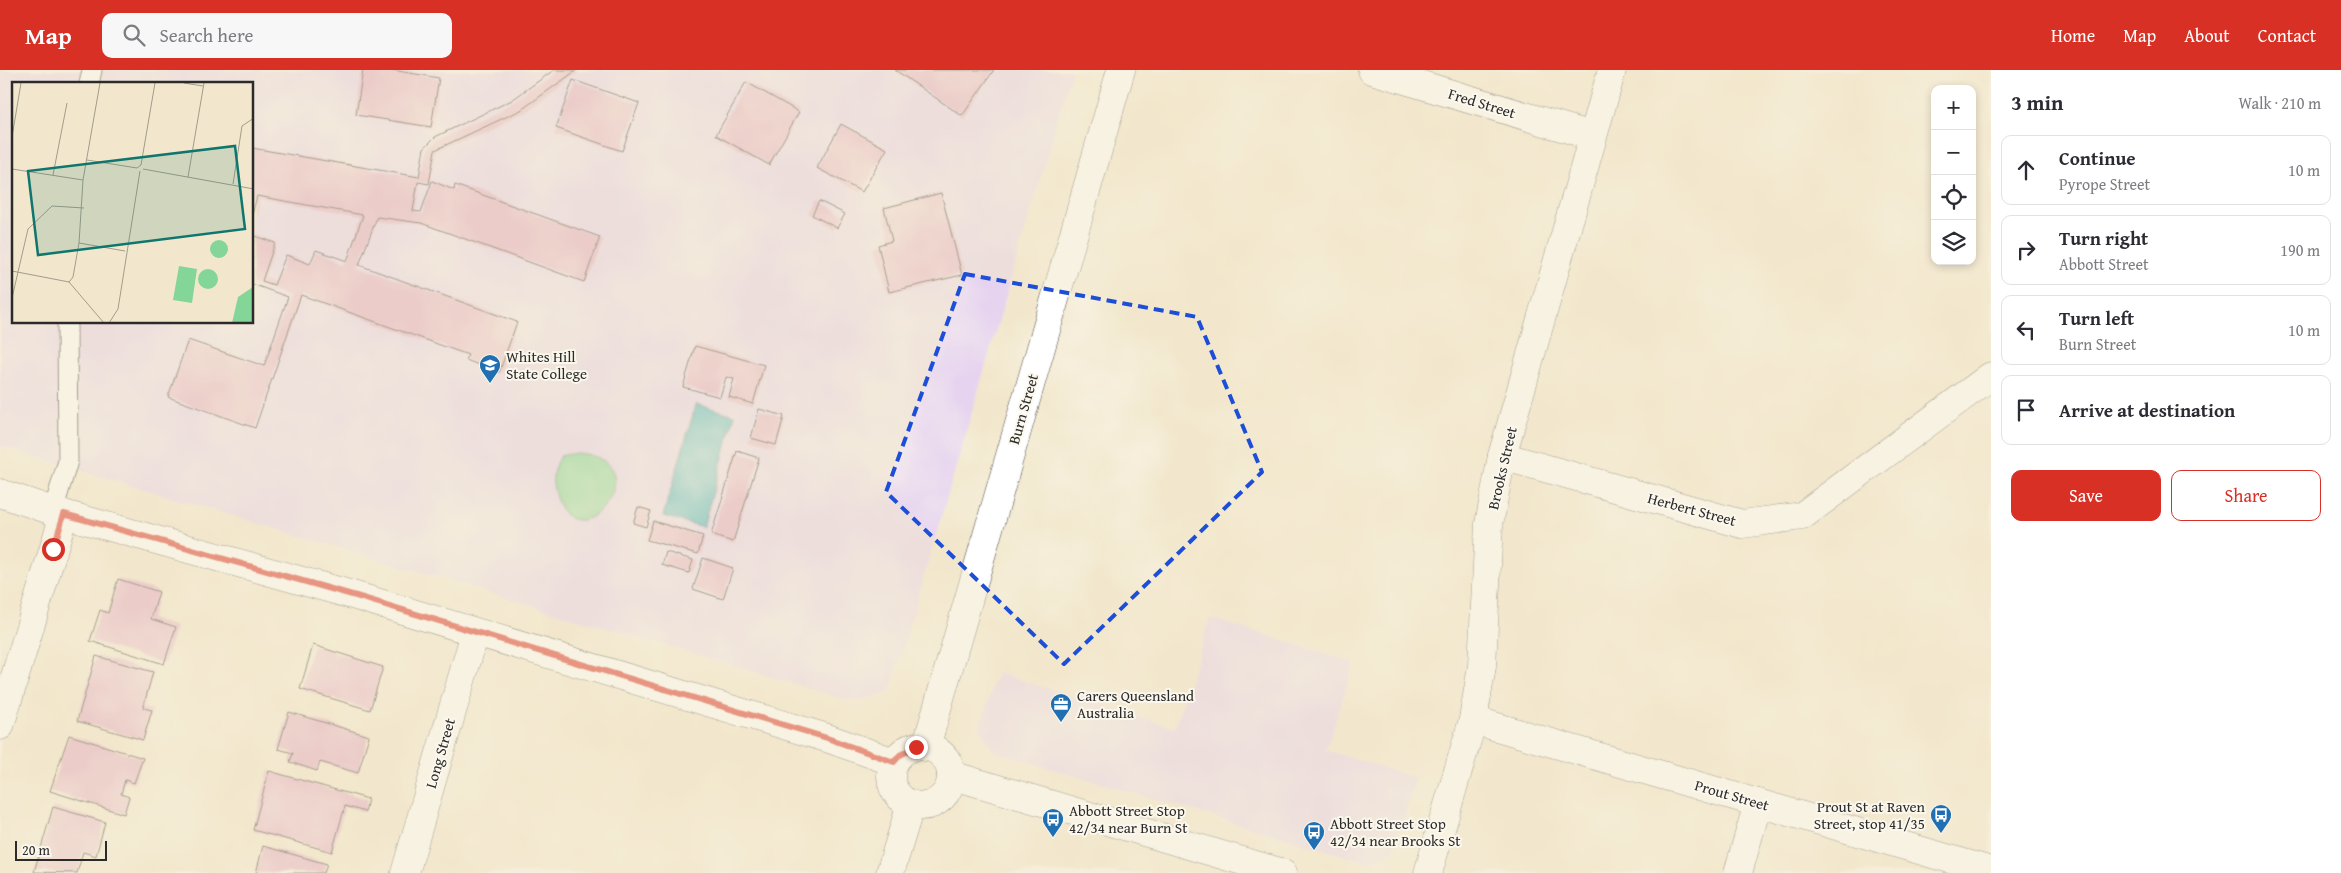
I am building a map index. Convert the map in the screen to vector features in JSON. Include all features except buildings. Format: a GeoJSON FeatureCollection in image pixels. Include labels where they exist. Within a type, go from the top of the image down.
{"type":"FeatureCollection","features":[{"type":"Feature","properties":{"kind":"street","name":"Burn Street"},"geometry":{"type":"LineString","coordinates":[[926,747],[1121,70]]}},
{"type":"Feature","properties":{"kind":"street","name":"Fred Street"},"geometry":{"type":"LineString","coordinates":[[1372,70],[1592,136]]}},
{"type":"Feature","properties":{"kind":"street","name":"Brooks Street"},"geometry":{"type":"LineString","coordinates":[[1428,873],[1473,720],[1482,666],[1489,524],[1502,456],[1612,70]]}},
{"type":"Feature","properties":{"kind":"street","name":"Herbert Street"},"geometry":{"type":"LineString","coordinates":[[1502,456],[1742,524],[1802,516],[1991,376]]}},
{"type":"Feature","properties":{"kind":"street"},"geometry":{"type":"LineString","coordinates":[[0,493],[58,513],[356,596],[827,738],[894,762]]}},
{"type":"Feature","properties":{"kind":"street"},"geometry":{"type":"LineString","coordinates":[[0,726],[58,513]]}},
{"type":"Feature","properties":{"kind":"street","name":"Long Street"},"geometry":{"type":"LineString","coordinates":[[405,873],[475,633]]}},
{"type":"Feature","properties":{"kind":"street","name":"Prout Street"},"geometry":{"type":"LineString","coordinates":[[1473,720],[1991,871]]}},
{"type":"Feature","properties":{"kind":"street"},"geometry":{"type":"LineString","coordinates":[[926,747],[935,750],[949,765],[951,775],[949,785],[938,801],[920,806],[911,804],[895,792],[892,782],[894,762],[908,750],[926,747]]}},
{"type":"Feature","properties":{"kind":"street"},"geometry":{"type":"LineString","coordinates":[[951,775],[1283,873]]}},
{"type":"Feature","properties":{"kind":"street"},"geometry":{"type":"LineString","coordinates":[[1738,873],[1758,803]]}},
{"type":"Feature","properties":{"kind":"street"},"geometry":{"type":"LineString","coordinates":[[890,873],[911,804]]}},
{"type":"Feature","properties":{"kind":"lane"},"geometry":{"type":"LineString","coordinates":[[58,513],[68,461],[67,324]]}},
{"type":"Feature","properties":{"kind":"highlighted area"},"geometry":{"type":"Polygon","coordinates":[[[965,274],[1197,317],[1262,472],[1064,664],[886,492],[965,274]]]}},
{"type":"Feature","properties":{"kind":"shaded area","name":"Whites Hill State College"},"geometry":{"type":"Polygon","coordinates":[[[0,70],[1072,70],[890,692],[855,702],[0,446],[0,70]]]}},
{"type":"Feature","properties":{"kind":"shaded area"},"geometry":{"type":"Polygon","coordinates":[[[1210,618],[1354,663],[1326,750],[1416,778],[1394,849],[1370,863],[993,751],[980,727],[997,673],[1175,728],[1210,618]]]}},
{"type":"Feature","properties":{"kind":"green space"},"geometry":{"type":"Polygon","coordinates":[[[576,453],[601,459],[613,472],[614,487],[607,502],[596,514],[581,520],[568,516],[557,500],[553,483],[555,467],[560,456],[576,453]]]}},
{"type":"Feature","properties":{"kind":"water"},"geometry":{"type":"Polygon","coordinates":[[[696,404],[735,415],[703,527],[663,516],[696,404]]]}},
{"type":"Feature","properties":{"kind":"place","name":"Whites Hill State College"},"geometry":{"type":"Point","coordinates":[490,384]}},
{"type":"Feature","properties":{"kind":"place","name":"Carers Queensland Australia"},"geometry":{"type":"Point","coordinates":[1061,723]}},
{"type":"Feature","properties":{"kind":"place","name":"Prout St at Raven Street, stop 41/35"},"geometry":{"type":"Point","coordinates":[1941,834]}},
{"type":"Feature","properties":{"kind":"place","name":"Abbott Street Stop 42/34 near Burn St"},"geometry":{"type":"Point","coordinates":[1053,838]}},
{"type":"Feature","properties":{"kind":"place","name":"Abbott Street Stop 42/34 near Brooks St"},"geometry":{"type":"Point","coordinates":[1314,851]}},
{"type":"Feature","properties":{"kind":"route"},"geometry":{"type":"LineString","coordinates":[[53,549],[64,514],[356,596],[827,738],[894,762],[900,755],[916,747]]}}]}
